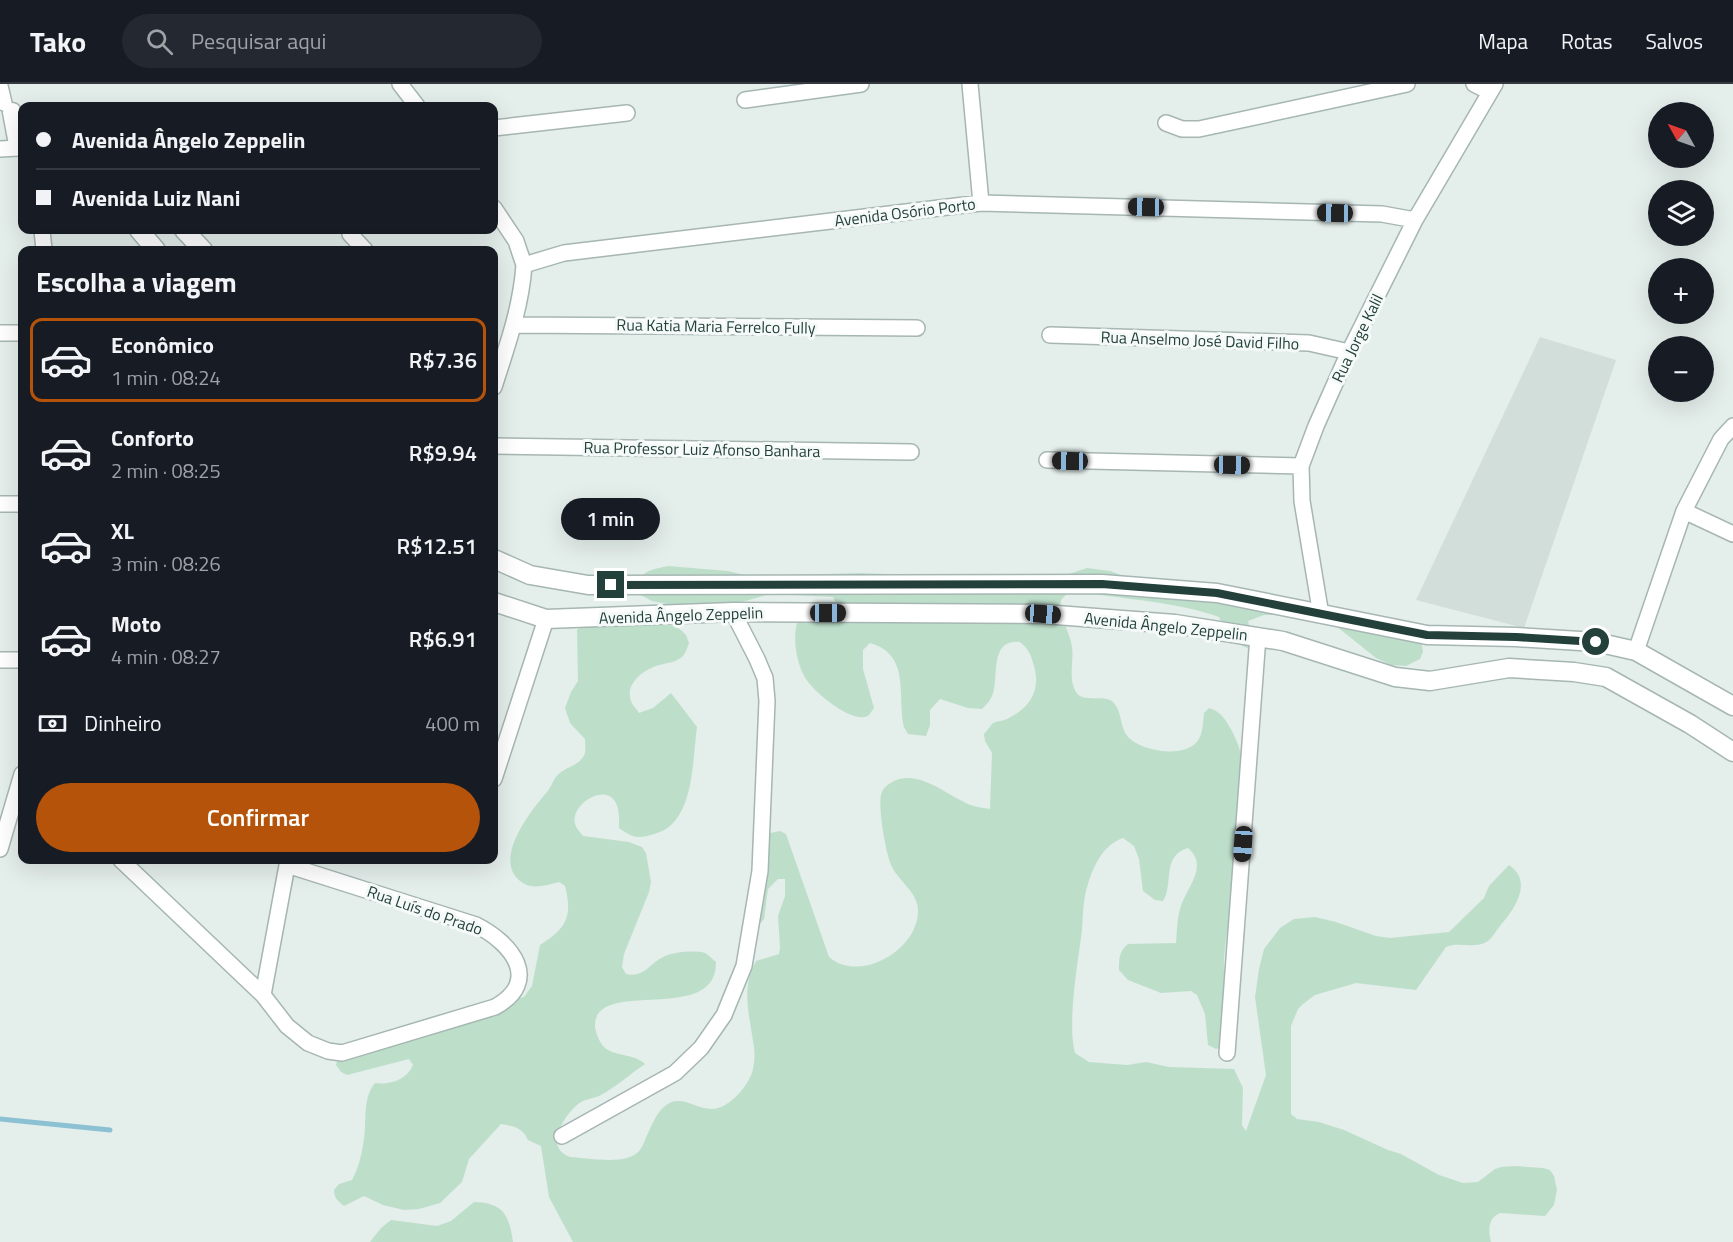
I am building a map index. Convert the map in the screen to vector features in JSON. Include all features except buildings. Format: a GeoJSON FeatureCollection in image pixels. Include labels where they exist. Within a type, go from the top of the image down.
{"type":"FeatureCollection","features":[{"type":"Feature","properties":{"kind":"street"},"geometry":{"type":"LineString","coordinates":[[400,84],[414,102]]}},
{"type":"Feature","properties":{"kind":"street"},"geometry":{"type":"LineString","coordinates":[[745,100],[861,84]]}},
{"type":"Feature","properties":{"kind":"street"},"geometry":{"type":"LineString","coordinates":[[970,84],[981,203]]}},
{"type":"Feature","properties":{"kind":"street"},"geometry":{"type":"LineString","coordinates":[[1166,123],[1182,129],[1199,129],[1407,84]]}},
{"type":"Feature","properties":{"kind":"street"},"geometry":{"type":"LineString","coordinates":[[1474,84],[1492,88]]}},
{"type":"Feature","properties":{"kind":"street","name":"Rua Jorge Kalil"},"geometry":{"type":"LineString","coordinates":[[1321,615],[1302,501],[1301,466],[1349,352],[1415,220],[1492,88]]}},
{"type":"Feature","properties":{"kind":"street"},"geometry":{"type":"LineString","coordinates":[[8,104],[16,147]]}},
{"type":"Feature","properties":{"kind":"street"},"geometry":{"type":"LineString","coordinates":[[498,128],[627,112]]}},
{"type":"Feature","properties":{"kind":"street","name":"Avenida Osório Porto"},"geometry":{"type":"LineString","coordinates":[[524,266],[564,254],[981,203],[1382,214],[1415,220]]}},
{"type":"Feature","properties":{"kind":"street"},"geometry":{"type":"LineString","coordinates":[[498,214],[516,241],[524,266],[522,293],[515,325],[498,375]]}},
{"type":"Feature","properties":{"kind":"street"},"geometry":{"type":"LineString","coordinates":[[142,234],[153,246]]}},
{"type":"Feature","properties":{"kind":"street"},"geometry":{"type":"LineString","coordinates":[[188,234],[199,246]]}},
{"type":"Feature","properties":{"kind":"street"},"geometry":{"type":"LineString","coordinates":[[350,234],[361,246]]}},
{"type":"Feature","properties":{"kind":"street","name":"Rua Katia Maria Ferrelco Fully"},"geometry":{"type":"LineString","coordinates":[[515,325],[917,328]]}},
{"type":"Feature","properties":{"kind":"street"},"geometry":{"type":"LineString","coordinates":[[0,333],[18,333]]}},
{"type":"Feature","properties":{"kind":"street","name":"Rua Anselmo José David Filho"},"geometry":{"type":"LineString","coordinates":[[1050,335],[1309,343],[1349,352]]}},
{"type":"Feature","properties":{"kind":"street"},"geometry":{"type":"LineString","coordinates":[[1636,651],[1684,511],[1721,439],[1733,426]]}},
{"type":"Feature","properties":{"kind":"street","name":"Rua Professor Luiz Afonso Banhara"},"geometry":{"type":"LineString","coordinates":[[498,446],[911,452]]}},
{"type":"Feature","properties":{"kind":"street"},"geometry":{"type":"LineString","coordinates":[[1047,460],[1301,466]]}},
{"type":"Feature","properties":{"kind":"street"},"geometry":{"type":"LineString","coordinates":[[0,504],[18,504]]}},
{"type":"Feature","properties":{"kind":"street"},"geometry":{"type":"LineString","coordinates":[[1684,511],[1733,534]]}},
{"type":"Feature","properties":{"kind":"street"},"geometry":{"type":"LineString","coordinates":[[498,562],[530,575],[588,585],[1102,584],[1217,593],[1427,635],[1596,642],[1636,651],[1733,706]]}},
{"type":"Feature","properties":{"kind":"street","name":"Avenida Ângelo Zeppelin"},"geometry":{"type":"LineString","coordinates":[[498,603],[546,619],[733,612],[1043,614],[1175,624],[1258,636],[1283,641],[1395,677],[1430,681],[1509,668],[1574,672],[1606,678],[1690,724],[1733,752]]}},
{"type":"Feature","properties":{"kind":"street"},"geometry":{"type":"LineString","coordinates":[[562,1136],[675,1073],[701,1048],[724,1015],[744,966],[760,871],[767,701],[765,678],[758,658],[733,612]]}},
{"type":"Feature","properties":{"kind":"street"},"geometry":{"type":"LineString","coordinates":[[498,768],[546,619]]}},
{"type":"Feature","properties":{"kind":"street"},"geometry":{"type":"LineString","coordinates":[[1227,1053],[1258,636]]}},
{"type":"Feature","properties":{"kind":"street"},"geometry":{"type":"LineString","coordinates":[[1509,668],[1516,637]]}},
{"type":"Feature","properties":{"kind":"street"},"geometry":{"type":"LineString","coordinates":[[0,660],[18,660]]}},
{"type":"Feature","properties":{"kind":"street"},"geometry":{"type":"LineString","coordinates":[[0,849],[18,788]]}},
{"type":"Feature","properties":{"kind":"street"},"geometry":{"type":"LineString","coordinates":[[125,864],[262,995]]}},
{"type":"Feature","properties":{"kind":"street"},"geometry":{"type":"LineString","coordinates":[[262,995],[287,864]]}},
{"type":"Feature","properties":{"kind":"street","name":"Rua Luís do Prado"},"geometry":{"type":"LineString","coordinates":[[262,995],[287,1026],[308,1043],[328,1052],[342,1053],[495,1007],[509,999],[520,974],[505,944],[492,933],[293,864]]}},
{"type":"Feature","properties":{"kind":"shaded area"},"geometry":{"type":"Polygon","coordinates":[[[1540,337],[1616,360],[1524,628],[1416,600],[1540,337]]]}},
{"type":"Feature","properties":{"kind":"green space"},"geometry":{"type":"Polygon","coordinates":[[[668,566],[728,571],[749,576],[860,573],[1060,577],[1087,568],[1421,638],[1423,652],[1420,659],[1406,666],[1391,665],[1376,658],[1331,622],[1295,615],[1264,615],[1248,621],[1255,645],[1249,649],[1230,640],[1219,617],[1203,612],[1087,593],[1064,596],[1060,609],[1072,647],[1072,676],[1076,692],[1079,696],[1110,700],[1114,703],[1125,733],[1134,742],[1161,751],[1181,750],[1189,748],[1200,737],[1204,713],[1209,708],[1225,720],[1235,737],[1242,758],[1250,849],[1247,868],[1230,913],[1225,950],[1225,980],[1236,1021],[1234,1039],[1227,1045],[1216,1049],[1208,1045],[1205,1014],[1197,995],[1191,991],[1161,993],[1128,980],[1119,970],[1120,956],[1128,944],[1176,943],[1180,909],[1194,878],[1197,863],[1188,848],[1174,857],[1163,901],[1155,900],[1143,891],[1139,859],[1134,846],[1123,838],[1110,845],[1100,856],[1085,895],[1073,1010],[1075,1053],[1089,1062],[1127,1065],[1146,1062],[1169,1067],[1234,1069],[1243,1088],[1242,1125],[1246,1131],[1266,1075],[1255,997],[1259,969],[1264,949],[1280,928],[1294,919],[1315,917],[1376,936],[1390,938],[1449,932],[1484,898],[1489,886],[1509,865],[1520,879],[1519,896],[1511,912],[1488,941],[1477,945],[1446,947],[1416,990],[1356,983],[1315,995],[1298,1009],[1291,1026],[1291,1114],[1297,1119],[1319,1122],[1344,1130],[1401,1154],[1439,1175],[1463,1183],[1478,1182],[1501,1167],[1515,1166],[1550,1170],[1557,1190],[1554,1205],[1545,1216],[1500,1213],[1496,1215],[1490,1225],[1491,1242],[573,1242],[549,1197],[541,1146],[528,1140],[517,1128],[501,1124],[469,1159],[462,1182],[440,1203],[419,1209],[404,1210],[383,1205],[364,1196],[344,1206],[338,1201],[334,1190],[339,1184],[352,1180],[357,1170],[371,1089],[375,1083],[392,1082],[402,1078],[413,1065],[409,1059],[347,1075],[341,1072],[336,1065],[338,1059],[501,1001],[524,997],[532,986],[540,945],[556,933],[565,921],[568,906],[565,886],[559,882],[541,886],[527,885],[514,874],[510,863],[516,837],[531,811],[549,790],[558,775],[577,763],[585,753],[585,739],[570,723],[565,708],[578,681],[577,630],[582,626],[662,620],[686,635],[689,643],[683,656],[651,668],[636,679],[630,689],[632,702],[639,713],[653,708],[671,693],[697,727],[689,790],[677,818],[667,828],[654,834],[644,837],[632,836],[619,828],[618,810],[614,800],[602,794],[582,804],[577,810],[575,824],[583,836],[629,842],[642,847],[646,853],[651,882],[624,954],[622,967],[626,974],[642,972],[663,957],[678,953],[705,953],[716,962],[711,981],[698,992],[678,997],[614,1004],[601,1011],[595,1025],[603,1046],[612,1052],[635,1058],[645,1064],[605,1093],[582,1101],[566,1117],[558,1132],[557,1140],[562,1153],[570,1157],[615,1160],[631,1157],[641,1149],[659,1112],[671,1102],[683,1102],[707,1109],[719,1108],[732,1100],[748,1081],[753,1069],[754,1055],[747,1000],[751,971],[756,961],[779,954],[778,916],[785,896],[785,879],[778,879],[768,889],[764,919],[759,925],[751,925],[770,833],[780,831],[786,834],[829,957],[842,964],[856,967],[886,958],[899,949],[916,924],[917,903],[892,867],[887,853],[880,801],[884,789],[898,779],[918,779],[967,803],[990,809],[992,753],[984,734],[993,723],[1007,719],[1021,710],[1031,699],[1036,686],[1032,658],[1020,642],[1010,643],[999,652],[993,693],[982,709],[968,708],[940,699],[930,710],[930,725],[926,736],[908,734],[902,715],[897,666],[892,657],[883,649],[870,643],[863,650],[863,669],[874,708],[866,717],[857,717],[841,710],[824,698],[806,679],[796,650],[795,634],[798,619],[837,606],[833,597],[770,594],[738,603],[675,606],[652,601],[639,594],[642,576],[668,566]]]}},
{"type":"Feature","properties":{"kind":"green space"},"geometry":{"type":"Polygon","coordinates":[[[474,1202],[492,1205],[503,1212],[507,1217],[513,1242],[370,1242],[391,1220],[437,1226],[451,1221],[474,1202]]]}},
{"type":"Feature","properties":{"kind":"waterway"},"geometry":{"type":"LineString","coordinates":[[0,1119],[110,1130]]}},
{"type":"Feature","properties":{"kind":"route"},"geometry":{"type":"LineString","coordinates":[[611,585],[1102,584],[1217,593],[1427,635],[1596,642]]}}]}
